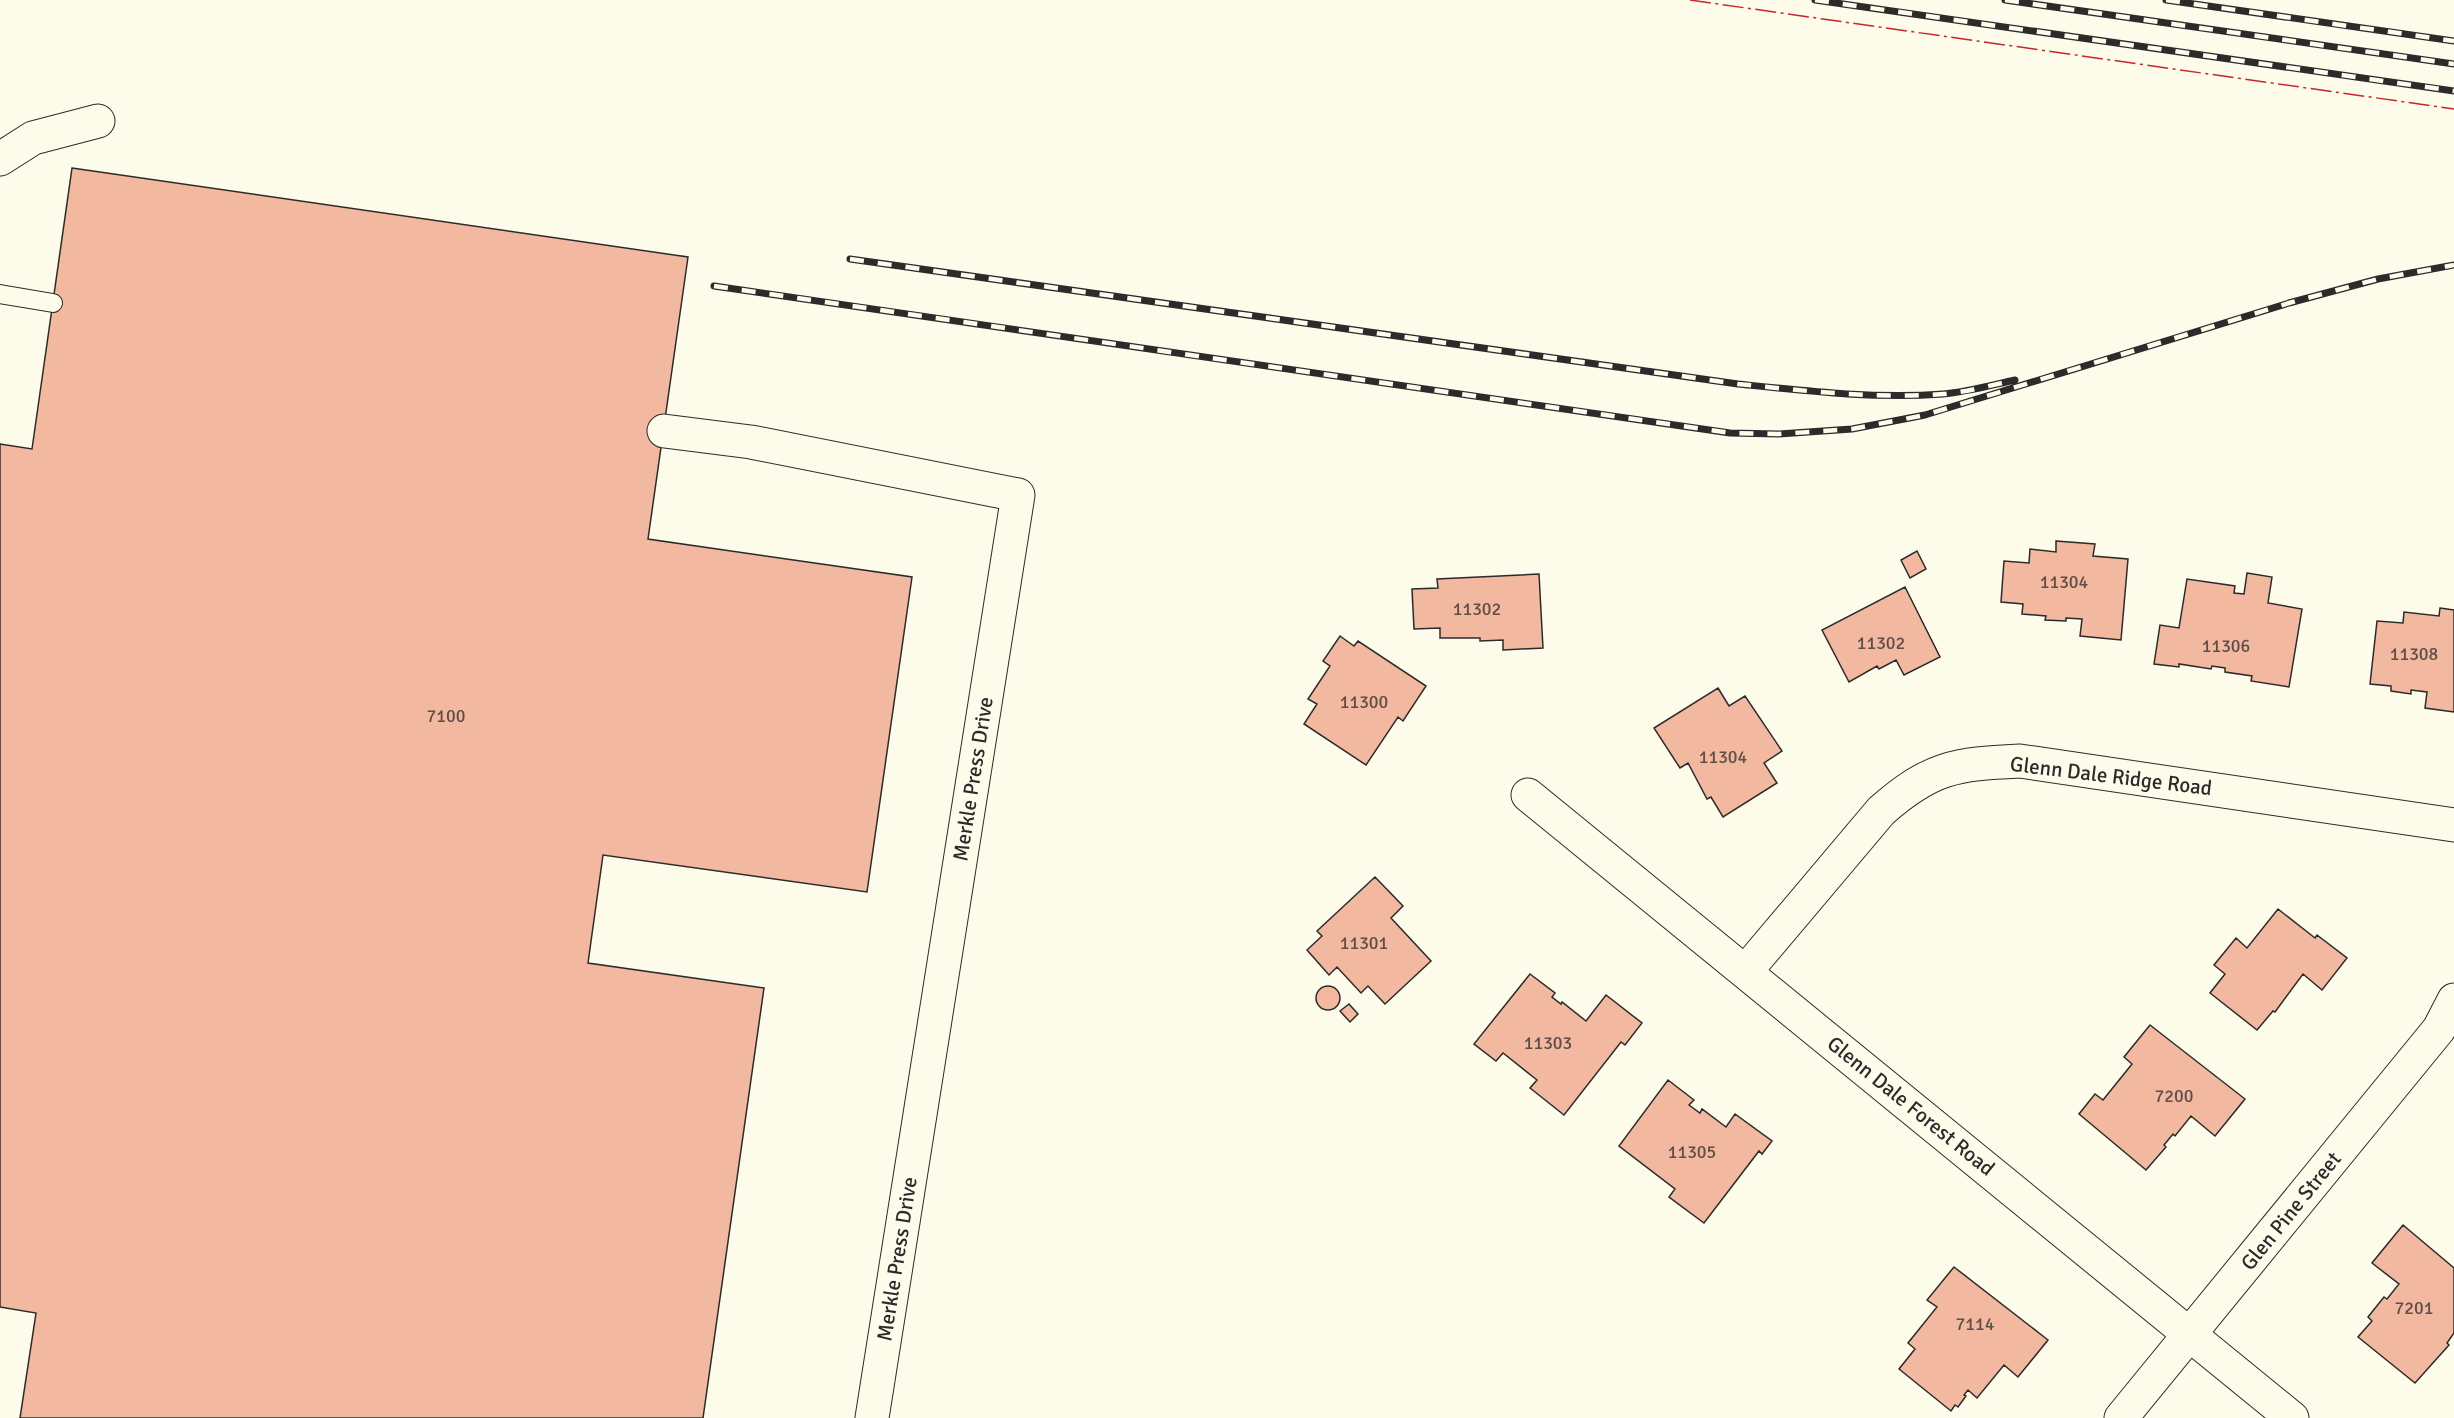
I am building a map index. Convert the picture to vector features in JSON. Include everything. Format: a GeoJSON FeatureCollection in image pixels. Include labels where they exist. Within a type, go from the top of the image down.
{"type":"FeatureCollection","features":[{"type":"Feature","properties":{"kind":"street"},"geometry":{"type":"LineString","coordinates":[[0,159],[33,138],[98,121]]}},
{"type":"Feature","properties":{"kind":"street","name":"Merkle Press Drive"},"geometry":{"type":"LineString","coordinates":[[664,430],[751,442],[1018,495],[872,1418]]}},
{"type":"Feature","properties":{"kind":"street","name":"Glenn Dale Ridge Road"},"geometry":{"type":"LineString","coordinates":[[1746,971],[1881,811],[1906,789],[1933,773],[1971,763],[2020,761],[2454,825]]}},
{"type":"Feature","properties":{"kind":"street","name":"Glenn Dale Forest Road"},"geometry":{"type":"LineString","coordinates":[[1528,795],[2292,1418]]}},
{"type":"Feature","properties":{"kind":"street","name":"Glen Pine Street"},"geometry":{"type":"LineString","coordinates":[[2121,1418],[2439,1029],[2454,1000]]}},
{"type":"Feature","properties":{"kind":"lane"},"geometry":{"type":"LineString","coordinates":[[0,294],[53,303]]}},
{"type":"Feature","properties":{"kind":"building"},"geometry":{"type":"Polygon","coordinates":[[[72,168],[688,257],[648,539],[912,577],[867,892],[603,855],[588,963],[764,988],[703,1418],[20,1418],[36,1313],[0,1307],[0,444],[32,449],[72,168]]]}},
{"type":"Feature","properties":{"kind":"building"},"geometry":{"type":"Polygon","coordinates":[[[2056,541],[2095,544],[2093,556],[2128,559],[2121,640],[2080,636],[2082,619],[2045,620],[2046,616],[2022,614],[2023,604],[2001,602],[2004,561],[2029,563],[2030,549],[2056,552],[2056,541]]]}},
{"type":"Feature","properties":{"kind":"building"},"geometry":{"type":"Polygon","coordinates":[[[1917,551],[1926,569],[1910,578],[1901,560],[1917,551]]]}},
{"type":"Feature","properties":{"kind":"building"},"geometry":{"type":"Polygon","coordinates":[[[2247,573],[2272,577],[2268,603],[2302,609],[2289,687],[2251,681],[2252,676],[2225,672],[2225,668],[2154,664],[2160,625],[2179,628],[2187,579],[2235,586],[2234,593],[2244,594],[2247,573]]]}},
{"type":"Feature","properties":{"kind":"building"},"geometry":{"type":"Polygon","coordinates":[[[1539,574],[1543,648],[1503,650],[1503,640],[1440,638],[1440,628],[1414,629],[1412,589],[1438,588],[1437,579],[1539,574]]]}},
{"type":"Feature","properties":{"kind":"building"},"geometry":{"type":"Polygon","coordinates":[[[1905,587],[1940,657],[1904,675],[1896,660],[1879,669],[1877,666],[1849,682],[1822,630],[1905,587]]]}},
{"type":"Feature","properties":{"kind":"building"},"geometry":{"type":"Polygon","coordinates":[[[2440,608],[2454,610],[2454,712],[2425,708],[2427,692],[2411,690],[2411,694],[2391,691],[2391,686],[2370,684],[2377,621],[2403,623],[2404,612],[2439,616],[2440,608]]]}},
{"type":"Feature","properties":{"kind":"building"},"geometry":{"type":"Polygon","coordinates":[[[1340,636],[1354,646],[1358,641],[1426,686],[1403,721],[1398,717],[1366,765],[1304,724],[1317,704],[1308,699],[1330,666],[1323,661],[1340,636]]]}},
{"type":"Feature","properties":{"kind":"building"},"geometry":{"type":"Polygon","coordinates":[[[1718,688],[1729,706],[1745,696],[1782,751],[1764,763],[1777,783],[1723,817],[1711,797],[1707,799],[1688,763],[1680,768],[1654,728],[1718,688]]]}},
{"type":"Feature","properties":{"kind":"building"},"geometry":{"type":"Polygon","coordinates":[[[1375,877],[1403,906],[1391,918],[1431,961],[1385,1004],[1368,986],[1361,993],[1337,967],[1329,975],[1307,950],[1322,936],[1317,931],[1375,877]]]}},
{"type":"Feature","properties":{"kind":"building"},"geometry":{"type":"Polygon","coordinates":[[[2278,909],[2315,938],[2317,935],[2347,958],[2322,990],[2303,974],[2275,1012],[2273,1011],[2257,1030],[2210,993],[2225,974],[2214,965],[2236,938],[2247,948],[2278,909]]]}},
{"type":"Feature","properties":{"kind":"building"},"geometry":{"type":"Polygon","coordinates":[[[1530,974],[1555,993],[1552,997],[1586,1021],[1606,995],[1642,1023],[1625,1045],[1621,1042],[1564,1115],[1530,1088],[1537,1080],[1503,1053],[1496,1061],[1474,1044],[1530,974]]]}},
{"type":"Feature","properties":{"kind":"building"},"geometry":{"type":"Polygon","coordinates":[[[1328,986],[1336,990],[1340,998],[1336,1006],[1328,1010],[1320,1006],[1316,998],[1320,990],[1328,986]]]}},
{"type":"Feature","properties":{"kind":"building"},"geometry":{"type":"Polygon","coordinates":[[[1349,1004],[1358,1014],[1350,1022],[1340,1011],[1349,1004]]]}},
{"type":"Feature","properties":{"kind":"building"},"geometry":{"type":"Polygon","coordinates":[[[2150,1025],[2245,1099],[2215,1136],[2191,1116],[2175,1136],[2173,1134],[2164,1145],[2166,1147],[2146,1170],[2079,1114],[2095,1094],[2103,1100],[2132,1064],[2124,1057],[2150,1025]]]}},
{"type":"Feature","properties":{"kind":"building"},"geometry":{"type":"Polygon","coordinates":[[[1668,1080],[1694,1100],[1689,1105],[1700,1113],[1702,1109],[1726,1127],[1735,1114],[1772,1141],[1762,1154],[1759,1151],[1704,1223],[1669,1197],[1675,1189],[1619,1146],[1668,1080]]]}},
{"type":"Feature","properties":{"kind":"building"},"geometry":{"type":"Polygon","coordinates":[[[2403,1225],[2454,1268],[2454,1333],[2447,1343],[2449,1345],[2415,1383],[2358,1337],[2372,1321],[2368,1317],[2384,1297],[2387,1299],[2399,1284],[2372,1263],[2403,1225]]]}},
{"type":"Feature","properties":{"kind":"building"},"geometry":{"type":"Polygon","coordinates":[[[1954,1267],[2048,1340],[2018,1377],[2004,1365],[1977,1398],[1968,1390],[1958,1407],[1955,1405],[1951,1411],[1899,1369],[1915,1349],[1908,1343],[1937,1307],[1927,1300],[1954,1267]]]}},
{"type":"Feature","properties":{"kind":"railway"},"geometry":{"type":"LineString","coordinates":[[1815,0],[2454,91]]}},
{"type":"Feature","properties":{"kind":"railway"},"geometry":{"type":"LineString","coordinates":[[2005,0],[2454,64]]}},
{"type":"Feature","properties":{"kind":"railway"},"geometry":{"type":"LineString","coordinates":[[2166,0],[2454,41]]}},
{"type":"Feature","properties":{"kind":"railway"},"geometry":{"type":"LineString","coordinates":[[850,259],[1738,384],[1841,394],[1892,396],[1961,392],[2015,380]]}},
{"type":"Feature","properties":{"kind":"railway"},"geometry":{"type":"LineString","coordinates":[[714,286],[1730,433],[1779,434],[1852,429],[1925,415],[2289,303],[2378,279],[2454,265]]}},
{"type":"Feature","properties":{"kind":"power"},"geometry":{"type":"LineString","coordinates":[[1690,0],[2454,109]]}}]}
